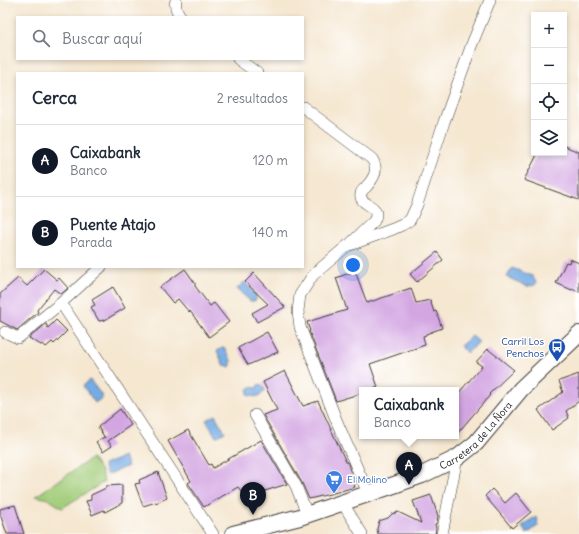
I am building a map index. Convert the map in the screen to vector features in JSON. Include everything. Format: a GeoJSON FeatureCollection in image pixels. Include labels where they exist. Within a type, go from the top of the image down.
{"type":"FeatureCollection","features":[{"type":"Feature","properties":{"kind":"main road","name":"Carretera de La Ñora"},"geometry":{"type":"LineString","coordinates":[[234,534],[307,514],[422,475],[458,458],[476,443],[521,389],[579,334]]}},
{"type":"Feature","properties":{"kind":"street"},"geometry":{"type":"LineString","coordinates":[[176,0],[175,8],[180,16]]}},
{"type":"Feature","properties":{"kind":"street"},"geometry":{"type":"LineString","coordinates":[[347,246],[393,229],[410,220],[472,44],[490,0]]}},
{"type":"Feature","properties":{"kind":"street"},"geometry":{"type":"LineString","coordinates":[[239,60],[256,72]]}},
{"type":"Feature","properties":{"kind":"street"},"geometry":{"type":"LineString","coordinates":[[304,108],[372,159],[376,167],[376,171],[368,185],[361,192],[360,196],[361,199],[375,211],[379,227],[393,229]]}},
{"type":"Feature","properties":{"kind":"street"},"geometry":{"type":"LineString","coordinates":[[368,493],[300,327],[298,311],[300,295],[313,275],[347,246],[374,221],[376,217]]}},
{"type":"Feature","properties":{"kind":"street"},"geometry":{"type":"LineString","coordinates":[[5,332],[18,338],[61,304],[100,268]]}},
{"type":"Feature","properties":{"kind":"street"},"geometry":{"type":"LineString","coordinates":[[61,304],[213,534]]}},
{"type":"Feature","properties":{"kind":"street"},"geometry":{"type":"LineString","coordinates":[[255,415],[296,486],[307,514]]}},
{"type":"Feature","properties":{"kind":"street"},"geometry":{"type":"LineString","coordinates":[[442,534],[458,458]]}},
{"type":"Feature","properties":{"kind":"street"},"geometry":{"type":"LineString","coordinates":[[342,502],[362,534]]}},
{"type":"Feature","properties":{"kind":"green space"},"geometry":{"type":"Polygon","coordinates":[[[92,458],[101,471],[104,482],[62,508],[48,499],[36,496],[92,458]]]}},
{"type":"Feature","properties":{"kind":"water"},"geometry":{"type":"Polygon","coordinates":[[[512,268],[533,276],[536,283],[535,285],[529,285],[528,287],[507,277],[512,268]]]}},
{"type":"Feature","properties":{"kind":"water"},"geometry":{"type":"Polygon","coordinates":[[[244,282],[256,295],[256,300],[250,301],[237,289],[244,282]]]}},
{"type":"Feature","properties":{"kind":"water"},"geometry":{"type":"Polygon","coordinates":[[[472,336],[479,342],[467,353],[460,346],[472,336]]]}},
{"type":"Feature","properties":{"kind":"water"},"geometry":{"type":"Polygon","coordinates":[[[224,347],[232,362],[231,366],[229,367],[226,365],[224,366],[217,351],[224,347]]]}},
{"type":"Feature","properties":{"kind":"water"},"geometry":{"type":"Polygon","coordinates":[[[90,380],[103,397],[95,403],[83,386],[90,380]]]}},
{"type":"Feature","properties":{"kind":"water"},"geometry":{"type":"Polygon","coordinates":[[[260,384],[265,390],[262,394],[255,397],[248,395],[248,389],[251,387],[257,388],[260,384]]]}},
{"type":"Feature","properties":{"kind":"water"},"geometry":{"type":"Polygon","coordinates":[[[215,415],[225,432],[216,437],[206,420],[215,415]]]}},
{"type":"Feature","properties":{"kind":"water"},"geometry":{"type":"Polygon","coordinates":[[[124,457],[128,466],[107,475],[103,465],[124,457]]]}},
{"type":"Feature","properties":{"kind":"water"},"geometry":{"type":"Polygon","coordinates":[[[536,517],[539,525],[527,534],[522,527],[536,517]]]}},
{"type":"Feature","properties":{"kind":"building"},"geometry":{"type":"Polygon","coordinates":[[[567,147],[579,152],[579,200],[524,180],[536,156],[567,156],[567,147]]]}},
{"type":"Feature","properties":{"kind":"building"},"geometry":{"type":"Polygon","coordinates":[[[437,252],[443,260],[417,282],[410,274],[437,252]]]}},
{"type":"Feature","properties":{"kind":"building"},"geometry":{"type":"Polygon","coordinates":[[[570,259],[579,263],[579,292],[556,283],[566,262],[569,263],[570,259]]]}},
{"type":"Feature","properties":{"kind":"building"},"geometry":{"type":"Polygon","coordinates":[[[44,269],[57,280],[59,278],[68,288],[61,294],[54,289],[37,310],[38,312],[17,330],[0,321],[0,294],[18,278],[27,286],[44,269]]]}},
{"type":"Feature","properties":{"kind":"building"},"geometry":{"type":"Polygon","coordinates":[[[185,269],[195,283],[195,286],[210,306],[214,303],[229,322],[209,337],[190,311],[189,312],[178,299],[173,303],[160,287],[185,269]]]}},
{"type":"Feature","properties":{"kind":"building"},"geometry":{"type":"Polygon","coordinates":[[[355,271],[367,303],[411,288],[416,303],[430,300],[442,328],[423,336],[425,345],[370,364],[378,387],[359,387],[359,394],[336,401],[309,331],[307,322],[347,310],[336,278],[355,271]]]}},
{"type":"Feature","properties":{"kind":"building"},"geometry":{"type":"Polygon","coordinates":[[[254,273],[285,307],[257,322],[252,313],[268,304],[245,282],[254,273]]]}},
{"type":"Feature","properties":{"kind":"building"},"geometry":{"type":"Polygon","coordinates":[[[113,287],[125,308],[105,320],[99,321],[91,307],[95,305],[92,300],[113,287]]]}},
{"type":"Feature","properties":{"kind":"building"},"geometry":{"type":"Polygon","coordinates":[[[56,320],[67,331],[54,344],[52,342],[46,347],[43,344],[41,345],[29,338],[46,324],[48,328],[56,320]]]}},
{"type":"Feature","properties":{"kind":"building"},"geometry":{"type":"Polygon","coordinates":[[[267,332],[278,352],[248,365],[238,348],[267,332]]]}},
{"type":"Feature","properties":{"kind":"building"},"geometry":{"type":"Polygon","coordinates":[[[488,349],[514,370],[489,394],[490,395],[459,431],[459,393],[482,366],[476,362],[488,349]]]}},
{"type":"Feature","properties":{"kind":"building"},"geometry":{"type":"Polygon","coordinates":[[[285,371],[303,406],[318,401],[348,464],[355,487],[309,499],[302,483],[263,415],[277,410],[263,382],[285,371]]]}},
{"type":"Feature","properties":{"kind":"building"},"geometry":{"type":"Polygon","coordinates":[[[579,374],[579,401],[566,411],[569,418],[552,430],[538,410],[563,392],[559,381],[579,374]]]}},
{"type":"Feature","properties":{"kind":"building"},"geometry":{"type":"Polygon","coordinates":[[[120,409],[131,425],[108,441],[112,446],[103,452],[96,442],[104,437],[105,438],[98,427],[120,409]]]}},
{"type":"Feature","properties":{"kind":"building"},"geometry":{"type":"Polygon","coordinates":[[[188,430],[209,465],[211,464],[213,468],[261,440],[287,484],[246,497],[238,487],[204,507],[188,483],[191,481],[168,441],[188,430]]]}},
{"type":"Feature","properties":{"kind":"building"},"geometry":{"type":"Polygon","coordinates":[[[158,472],[167,498],[156,503],[143,506],[135,484],[140,483],[139,480],[158,472]]]}},
{"type":"Feature","properties":{"kind":"building"},"geometry":{"type":"Polygon","coordinates":[[[122,485],[122,503],[105,512],[104,510],[92,515],[86,501],[91,500],[91,495],[106,488],[106,486],[122,485]]]}},
{"type":"Feature","properties":{"kind":"building"},"geometry":{"type":"Polygon","coordinates":[[[492,489],[505,503],[516,493],[531,512],[512,528],[485,496],[492,489]]]}},
{"type":"Feature","properties":{"kind":"building"},"geometry":{"type":"Polygon","coordinates":[[[431,495],[438,516],[437,523],[435,524],[435,534],[378,534],[377,529],[379,521],[398,512],[421,523],[413,501],[431,495]]]}},
{"type":"Feature","properties":{"kind":"building"},"geometry":{"type":"Polygon","coordinates":[[[15,505],[24,534],[7,534],[0,514],[0,509],[15,505]]]}},
{"type":"Feature","properties":{"kind":"place","name":"Carril Los Penchos"},"geometry":{"type":"Point","coordinates":[557,362]}},
{"type":"Feature","properties":{"kind":"place","name":"Caixabank"},"geometry":{"type":"Point","coordinates":[409,485]}},
{"type":"Feature","properties":{"kind":"place","name":"El Molino"},"geometry":{"type":"Point","coordinates":[334,494]}},
{"type":"Feature","properties":{"kind":"place","name":"Puente Atajo"},"geometry":{"type":"Point","coordinates":[253,515]}}]}
